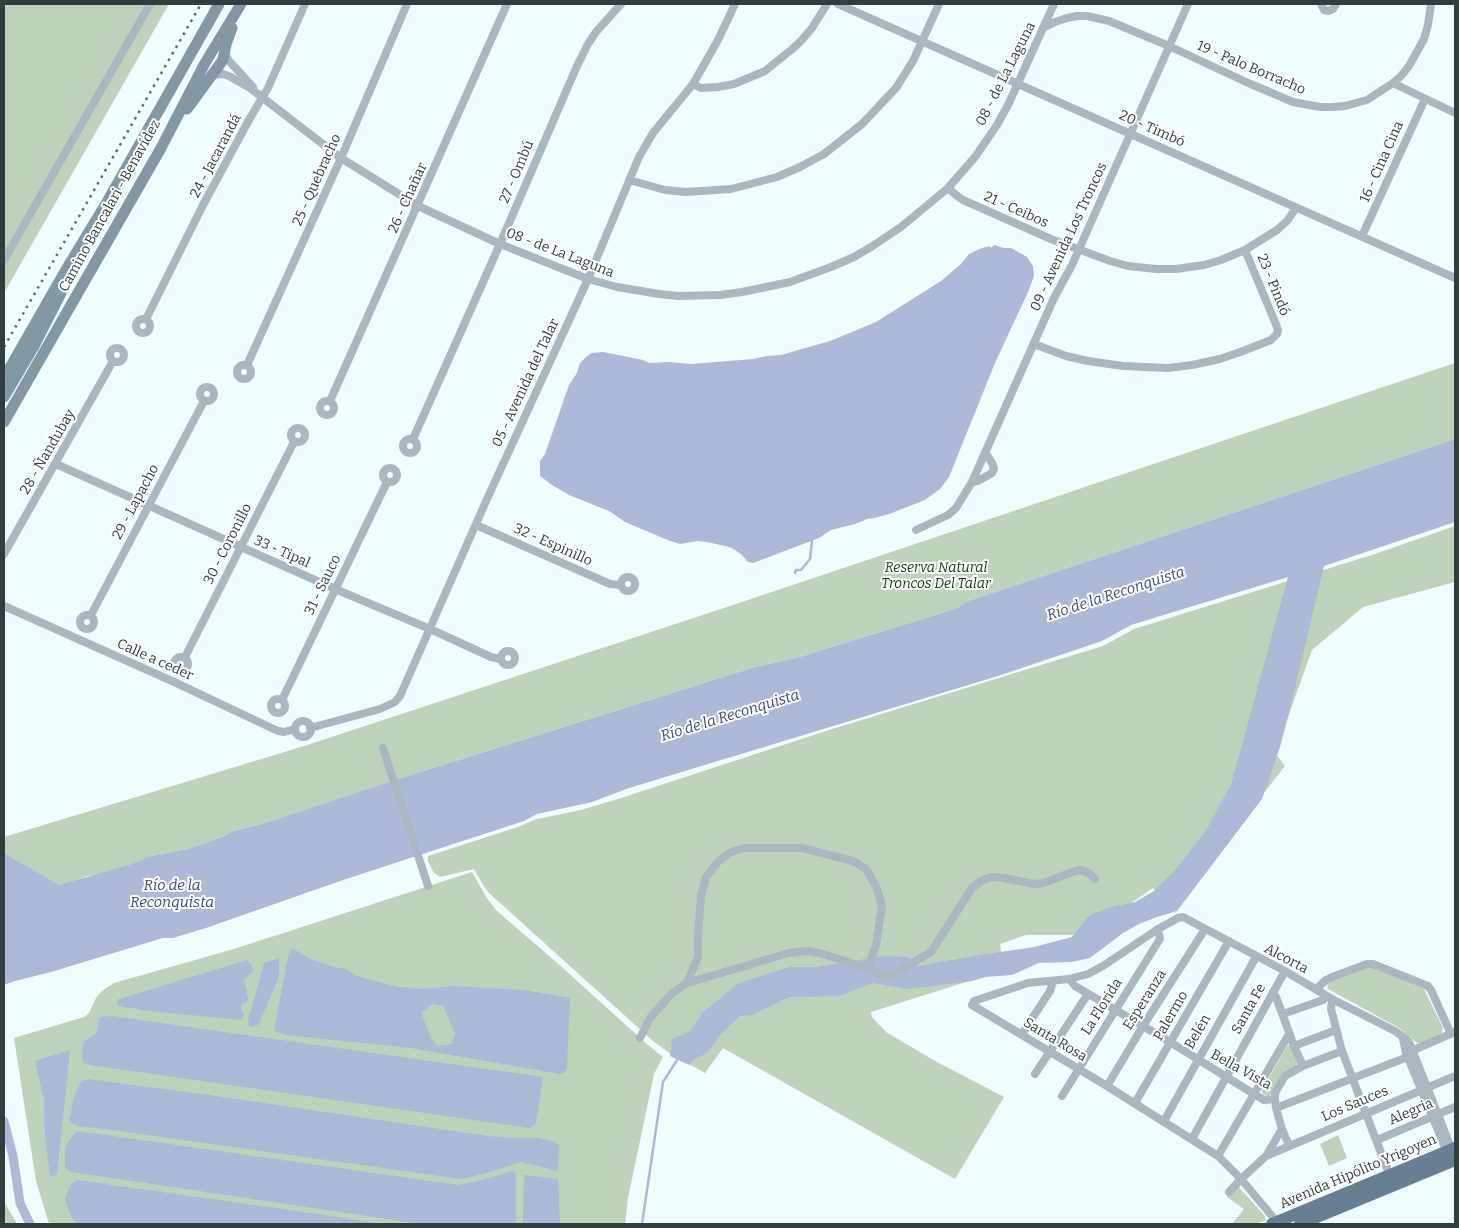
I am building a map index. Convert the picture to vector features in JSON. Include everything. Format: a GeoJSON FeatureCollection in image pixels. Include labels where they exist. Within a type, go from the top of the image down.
{"type":"FeatureCollection","features":[{"type":"Feature","properties":{"kind":"main road","name":"Camino Bancalari - Benavídez"},"geometry":{"type":"LineString","coordinates":[[4,378],[107,202],[219,4]]}},
{"type":"Feature","properties":{"kind":"main road","name":"Camino Bancalari - Benavídez"},"geometry":{"type":"LineString","coordinates":[[4,422],[241,4]]}},
{"type":"Feature","properties":{"kind":"main road"},"geometry":{"type":"LineString","coordinates":[[161,148],[220,66],[241,4]]}},
{"type":"Feature","properties":{"kind":"main road"},"geometry":{"type":"LineString","coordinates":[[34,346],[103,238],[118,221]]}},
{"type":"Feature","properties":{"kind":"main road"},"geometry":{"type":"LineString","coordinates":[[4,397],[34,346],[65,285],[80,247]]}},
{"type":"Feature","properties":{"kind":"main road","name":"Avenida Hipólito Yrigoyen"},"geometry":{"type":"LineString","coordinates":[[1300,1224],[1452,1152]]}},
{"type":"Feature","properties":{"kind":"main road","name":"Avenida Hipólito Yrigoyen"},"geometry":{"type":"LineString","coordinates":[[1277,1224],[1392,1181]]}},
{"type":"Feature","properties":{"kind":"street"},"geometry":{"type":"LineString","coordinates":[[4,260],[150,4]]}},
{"type":"Feature","properties":{"kind":"street","name":"24 - Jacarandá"},"geometry":{"type":"LineString","coordinates":[[146,319],[203,205],[250,118],[263,98],[305,4]]}},
{"type":"Feature","properties":{"kind":"street","name":"25 - Quebracho"},"geometry":{"type":"LineString","coordinates":[[247,365],[341,158],[407,4]]}},
{"type":"Feature","properties":{"kind":"street","name":"26 - Chañar"},"geometry":{"type":"LineString","coordinates":[[330,401],[507,4]]}},
{"type":"Feature","properties":{"kind":"street","name":"27 - Ombú"},"geometry":{"type":"LineString","coordinates":[[413,439],[500,244],[561,100],[586,48],[596,32],[620,4]]}},
{"type":"Feature","properties":{"kind":"street","name":"05 - Avenida del Talar"},"geometry":{"type":"LineString","coordinates":[[310,728],[380,709],[395,702],[400,696],[476,525],[486,498],[588,279],[639,157],[648,140],[693,84],[718,40],[735,4]]}},
{"type":"Feature","properties":{"kind":"street"},"geometry":{"type":"LineString","coordinates":[[693,84],[701,88],[718,87],[740,82],[765,71],[801,41],[812,28],[827,4]]}},
{"type":"Feature","properties":{"kind":"street","name":"20 - Timbó"},"geometry":{"type":"LineString","coordinates":[[838,4],[1296,208],[1455,276]]}},
{"type":"Feature","properties":{"kind":"street"},"geometry":{"type":"LineString","coordinates":[[629,180],[665,190],[686,192],[731,189],[777,177],[824,154],[862,124],[892,93],[905,74],[922,42],[939,4]]}},
{"type":"Feature","properties":{"kind":"street","name":"08 - de La Laguna"},"geometry":{"type":"LineString","coordinates":[[212,75],[223,74],[229,76],[250,88],[341,158],[418,206],[500,244],[588,279],[625,288],[678,296],[720,295],[766,288],[810,275],[862,252],[901,227],[948,188],[975,157],[996,125],[1018,84],[1054,4]]}},
{"type":"Feature","properties":{"kind":"street","name":"09 - Avenida Los Troncos"},"geometry":{"type":"LineString","coordinates":[[916,530],[956,508],[972,482],[1054,298],[1072,265],[1188,4]]}},
{"type":"Feature","properties":{"kind":"street"},"geometry":{"type":"LineString","coordinates":[[1321,4],[1324,10],[1329,11],[1336,4]]}},
{"type":"Feature","properties":{"kind":"street","name":"19 - Palo Borracho"},"geometry":{"type":"LineString","coordinates":[[1043,28],[1066,18],[1088,16],[1109,21],[1292,102],[1332,107],[1356,104],[1379,93],[1393,83],[1409,66],[1424,39],[1431,4]]}},
{"type":"Feature","properties":{"kind":"street","name":"08 - de La Laguna"},"geometry":{"type":"LineString","coordinates":[[225,54],[229,61],[263,98]]}},
{"type":"Feature","properties":{"kind":"street"},"geometry":{"type":"LineString","coordinates":[[1393,83],[1455,113]]}},
{"type":"Feature","properties":{"kind":"street","name":"16 - Cina Cina"},"geometry":{"type":"LineString","coordinates":[[1362,236],[1425,99]]}},
{"type":"Feature","properties":{"kind":"street","name":"21 - Ceibos"},"geometry":{"type":"LineString","coordinates":[[948,188],[963,200],[1078,250],[1128,266],[1166,269],[1204,265],[1245,250],[1277,230],[1287,221],[1296,208]]}},
{"type":"Feature","properties":{"kind":"street","name":"23 - Pindó"},"geometry":{"type":"LineString","coordinates":[[1034,344],[1066,356],[1096,363],[1143,368],[1168,368],[1220,359],[1271,340],[1278,330],[1245,250]]}},
{"type":"Feature","properties":{"kind":"street","name":"28 - Ñandubay"},"geometry":{"type":"LineString","coordinates":[[4,554],[113,361]]}},
{"type":"Feature","properties":{"kind":"street","name":"29 - Lapacho"},"geometry":{"type":"LineString","coordinates":[[91,615],[204,401]]}},
{"type":"Feature","properties":{"kind":"street","name":"30 - Coronillo"},"geometry":{"type":"LineString","coordinates":[[185,657],[294,442]]}},
{"type":"Feature","properties":{"kind":"street"},"geometry":{"type":"LineString","coordinates":[[972,482],[987,476],[994,469],[985,452]]}},
{"type":"Feature","properties":{"kind":"street","name":"33 - Tipal"},"geometry":{"type":"LineString","coordinates":[[56,464],[335,589],[491,657],[500,659]]}},
{"type":"Feature","properties":{"kind":"street","name":"31 - Sauco"},"geometry":{"type":"LineString","coordinates":[[282,700],[387,482]]}},
{"type":"Feature","properties":{"kind":"street","name":"32 - Espinillo"},"geometry":{"type":"LineString","coordinates":[[476,525],[610,584],[621,585]]}},
{"type":"Feature","properties":{"kind":"street","name":"Calle a ceder"},"geometry":{"type":"LineString","coordinates":[[4,606],[172,680],[278,731],[284,732],[295,729],[299,736],[304,737],[308,735],[310,728]]}},
{"type":"Feature","properties":{"kind":"street"},"geometry":{"type":"LineString","coordinates":[[383,748],[428,886]]}},
{"type":"Feature","properties":{"kind":"street"},"geometry":{"type":"LineString","coordinates":[[687,982],[698,957],[701,896],[706,877],[718,862],[729,853],[744,848],[802,848],[853,861],[866,870],[876,886],[882,906],[876,946],[867,968]]}},
{"type":"Feature","properties":{"kind":"street"},"geometry":{"type":"LineString","coordinates":[[640,1038],[650,1018],[672,993],[687,982],[789,953],[808,951],[867,968],[882,976],[892,975],[931,952],[972,888],[981,880],[991,877],[1034,884],[1044,883],[1081,870],[1089,873],[1095,879]]}},
{"type":"Feature","properties":{"kind":"street","name":"Alcorta"},"geometry":{"type":"LineString","coordinates":[[1158,930],[1183,917],[1395,1031],[1409,1042],[1409,1054],[1452,1152]]}},
{"type":"Feature","properties":{"kind":"street","name":"Esperanza"},"geometry":{"type":"LineString","coordinates":[[1107,1086],[1205,929]]}},
{"type":"Feature","properties":{"kind":"street","name":"Santa Rosa"},"geometry":{"type":"LineString","coordinates":[[1158,930],[1095,971],[1070,979],[1028,983],[974,1001],[972,1005],[1079,1068],[1218,1156],[1241,1179],[1277,1224]]}},
{"type":"Feature","properties":{"kind":"street","name":"La Florida"},"geometry":{"type":"LineString","coordinates":[[1062,1096],[1160,939],[1158,930]]}},
{"type":"Feature","properties":{"kind":"street","name":"Palermo"},"geometry":{"type":"LineString","coordinates":[[1135,1103],[1229,941]]}},
{"type":"Feature","properties":{"kind":"street","name":"Belén"},"geometry":{"type":"LineString","coordinates":[[1164,1121],[1256,957]]}},
{"type":"Feature","properties":{"kind":"street"},"geometry":{"type":"LineString","coordinates":[[1316,989],[1332,977],[1372,964],[1428,986],[1453,1033]]}},
{"type":"Feature","properties":{"kind":"street","name":"Santa Fe"},"geometry":{"type":"LineString","coordinates":[[1192,1138],[1285,971]]}},
{"type":"Feature","properties":{"kind":"street","name":"Bella Vista"},"geometry":{"type":"LineString","coordinates":[[1070,979],[1075,986],[1264,1100],[1275,1099],[1276,1108],[1405,1058],[1409,1054],[1453,1033]]}},
{"type":"Feature","properties":{"kind":"street"},"geometry":{"type":"LineString","coordinates":[[1022,1034],[1050,991],[1053,982]]}},
{"type":"Feature","properties":{"kind":"street"},"geometry":{"type":"LineString","coordinates":[[1273,992],[1304,1066]]}},
{"type":"Feature","properties":{"kind":"street"},"geometry":{"type":"LineString","coordinates":[[1035,1074],[1088,994]]}},
{"type":"Feature","properties":{"kind":"street"},"geometry":{"type":"LineString","coordinates":[[1282,1014],[1329,997],[1342,1051],[1392,1181]]}},
{"type":"Feature","properties":{"kind":"street"},"geometry":{"type":"LineString","coordinates":[[1294,1046],[1336,1030]]}},
{"type":"Feature","properties":{"kind":"street"},"geometry":{"type":"LineString","coordinates":[[1218,1156],[1289,1034]]}},
{"type":"Feature","properties":{"kind":"street"},"geometry":{"type":"LineString","coordinates":[[1275,1099],[1275,1093],[1285,1076],[1304,1066],[1342,1051]]}},
{"type":"Feature","properties":{"kind":"street","name":"Los Sauces"},"geometry":{"type":"LineString","coordinates":[[1266,1156],[1366,1112],[1455,1076]]}},
{"type":"Feature","properties":{"kind":"street","name":"Alegria"},"geometry":{"type":"LineString","coordinates":[[1377,1140],[1455,1107]]}},
{"type":"Feature","properties":{"kind":"street"},"geometry":{"type":"LineString","coordinates":[[1276,1108],[1289,1145]]}},
{"type":"Feature","properties":{"kind":"street","name":"Los Sauces"},"geometry":{"type":"LineString","coordinates":[[1229,1192],[1266,1156],[1282,1129]]}},
{"type":"Feature","properties":{"kind":"green space"},"geometry":{"type":"Polygon","coordinates":[[[4,4],[169,4],[4,293],[4,4]]]}},
{"type":"Feature","properties":{"kind":"green space","name":"Reserva Natural Troncos Del Talar"},"geometry":{"type":"Polygon","coordinates":[[[1455,363],[1455,439],[965,602],[959,607],[942,613],[796,658],[755,667],[379,785],[262,824],[233,831],[188,849],[151,856],[105,873],[87,876],[69,883],[58,885],[4,853],[4,837],[301,747],[730,606],[1455,363]]]}},
{"type":"Feature","properties":{"kind":"green space"},"geometry":{"type":"Polygon","coordinates":[[[1455,526],[1455,582],[1363,607],[1312,650],[1275,753],[1285,766],[1174,908],[1153,888],[1080,935],[1026,935],[1000,944],[1004,970],[871,1012],[872,1017],[886,1032],[935,1061],[1004,1097],[955,1179],[723,1048],[705,1073],[668,1052],[653,1041],[489,893],[474,869],[440,877],[434,873],[428,861],[428,856],[537,819],[581,810],[621,798],[829,730],[1103,646],[1134,629],[1375,554],[1455,526]]]}},
{"type":"Feature","properties":{"kind":"green space"},"geometry":{"type":"Polygon","coordinates":[[[472,872],[486,897],[497,911],[663,1057],[654,1074],[628,1198],[625,1224],[49,1224],[36,1181],[14,1038],[84,1017],[89,1013],[96,998],[102,991],[114,983],[234,949],[472,872]]]}},
{"type":"Feature","properties":{"kind":"green space"},"geometry":{"type":"Polygon","coordinates":[[[1370,966],[1424,989],[1443,1028],[1441,1035],[1421,1044],[1417,1043],[1399,1028],[1328,989],[1327,983],[1330,981],[1370,966]]]}},
{"type":"Feature","properties":{"kind":"green space"},"geometry":{"type":"Polygon","coordinates":[[[1290,1045],[1298,1063],[1297,1066],[1283,1073],[1268,1097],[1262,1093],[1262,1090],[1287,1046],[1290,1045]]]}},
{"type":"Feature","properties":{"kind":"green space"},"geometry":{"type":"Polygon","coordinates":[[[1338,1135],[1347,1158],[1329,1166],[1320,1144],[1338,1135]]]}},
{"type":"Feature","properties":{"kind":"green space"},"geometry":{"type":"Polygon","coordinates":[[[1237,1185],[1264,1215],[1266,1220],[1255,1224],[1232,1224],[1244,1209],[1227,1197],[1237,1185]]]}},
{"type":"Feature","properties":{"kind":"green space"},"geometry":{"type":"Polygon","coordinates":[[[4,1196],[5,1203],[17,1224],[4,1224],[4,1196]]]}},
{"type":"Feature","properties":{"kind":"water"},"geometry":{"type":"Polygon","coordinates":[[[994,245],[1011,248],[1027,257],[1033,266],[1034,276],[995,363],[949,477],[940,489],[925,500],[889,514],[831,530],[819,538],[753,563],[748,562],[732,548],[725,546],[697,541],[680,544],[670,541],[625,522],[609,511],[569,495],[540,476],[540,461],[545,454],[569,385],[577,373],[580,363],[592,353],[603,352],[643,360],[649,363],[691,364],[781,355],[830,341],[876,322],[941,281],[961,264],[969,254],[982,248],[990,246],[991,248],[994,245]]]}},
{"type":"Feature","properties":{"kind":"water","name":"Río de la Reconquista"},"geometry":{"type":"Polygon","coordinates":[[[1455,439],[1455,522],[1324,566],[1280,747],[1262,799],[1177,911],[1139,924],[1123,933],[1090,958],[1072,962],[1039,963],[1012,975],[986,977],[972,981],[908,989],[873,983],[839,996],[789,997],[752,1015],[740,1016],[719,1036],[707,1053],[693,1060],[689,1065],[670,1056],[672,1039],[690,1032],[702,1013],[739,983],[790,967],[816,967],[883,956],[909,957],[918,966],[1034,947],[1072,937],[1090,915],[1112,907],[1135,902],[1154,891],[1177,868],[1207,829],[1231,785],[1288,577],[1131,625],[1102,641],[998,676],[629,788],[592,802],[537,814],[524,821],[346,879],[206,928],[173,938],[163,938],[4,985],[4,853],[59,885],[128,865],[151,856],[188,849],[233,831],[262,824],[379,785],[755,667],[796,658],[942,613],[959,607],[965,602],[1455,439]]]}},
{"type":"Feature","properties":{"kind":"water"},"geometry":{"type":"Polygon","coordinates":[[[294,949],[308,958],[337,968],[344,968],[356,976],[398,987],[424,989],[453,986],[524,990],[570,998],[567,1069],[560,1074],[411,1048],[286,1035],[274,1031],[290,951],[294,949]],[[433,1004],[421,1012],[431,1038],[437,1046],[452,1044],[455,1034],[443,1006],[433,1004]]]}},
{"type":"Feature","properties":{"kind":"water"},"geometry":{"type":"Polygon","coordinates":[[[279,958],[279,976],[266,1008],[258,1025],[249,1026],[248,1020],[264,963],[279,958]]]}},
{"type":"Feature","properties":{"kind":"water"},"geometry":{"type":"Polygon","coordinates":[[[247,960],[251,964],[253,972],[244,979],[248,999],[241,1008],[244,1015],[241,1020],[149,1011],[119,1006],[117,1004],[119,999],[247,960]]]}},
{"type":"Feature","properties":{"kind":"water"},"geometry":{"type":"Polygon","coordinates":[[[112,1016],[543,1077],[536,1123],[530,1128],[84,1063],[82,1058],[83,1042],[96,1034],[100,1017],[112,1016]]]}},
{"type":"Feature","properties":{"kind":"water"},"geometry":{"type":"Polygon","coordinates":[[[70,1050],[57,1175],[50,1176],[45,1135],[44,1100],[35,1061],[70,1050]]]}},
{"type":"Feature","properties":{"kind":"water"},"geometry":{"type":"Polygon","coordinates":[[[88,1079],[488,1136],[538,1138],[552,1141],[559,1146],[558,1171],[521,1162],[461,1179],[78,1126],[72,1124],[69,1120],[74,1097],[81,1081],[88,1079]]]}},
{"type":"Feature","properties":{"kind":"water"},"geometry":{"type":"Polygon","coordinates":[[[78,1131],[458,1185],[512,1171],[515,1173],[516,1178],[516,1224],[421,1224],[72,1172],[66,1169],[65,1166],[65,1147],[78,1131]]]}},
{"type":"Feature","properties":{"kind":"water"},"geometry":{"type":"Polygon","coordinates":[[[524,1175],[558,1179],[560,1224],[523,1224],[524,1175]]]}},
{"type":"Feature","properties":{"kind":"water"},"geometry":{"type":"Polygon","coordinates":[[[77,1180],[383,1224],[76,1224],[65,1199],[70,1185],[77,1180]]]}},
{"type":"Feature","properties":{"kind":"waterway"},"geometry":{"type":"LineString","coordinates":[[795,573],[796,570],[801,570],[810,559],[812,541]]}},
{"type":"Feature","properties":{"kind":"waterway"},"geometry":{"type":"LineString","coordinates":[[642,1224],[663,1082],[679,1057]]}},
{"type":"Feature","properties":{"kind":"waterway"},"geometry":{"type":"LineString","coordinates":[[4,1121],[13,1156],[20,1203],[30,1224]]}},
{"type":"Feature","properties":{"kind":"railway"},"geometry":{"type":"LineString","coordinates":[[4,347],[201,4]]}}]}
